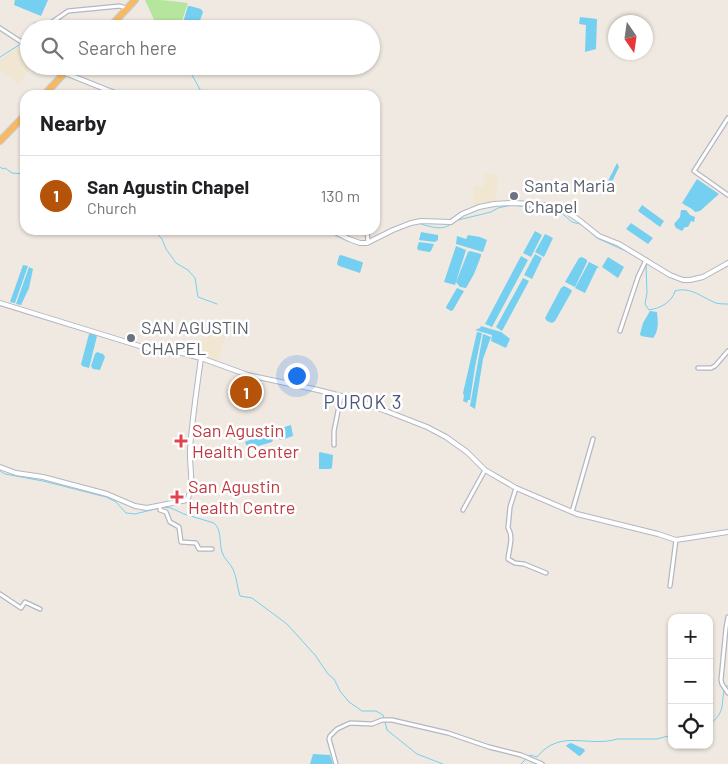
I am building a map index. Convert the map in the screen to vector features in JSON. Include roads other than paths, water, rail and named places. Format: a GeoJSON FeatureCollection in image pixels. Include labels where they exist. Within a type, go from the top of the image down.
{"type":"FeatureCollection","features":[{"type":"Feature","properties":{"kind":"highway"},"geometry":{"type":"LineString","coordinates":[[117,20],[135,0]]}},
{"type":"Feature","properties":{"kind":"highway"},"geometry":{"type":"LineString","coordinates":[[49,90],[63,75]]}},
{"type":"Feature","properties":{"kind":"highway"},"geometry":{"type":"LineString","coordinates":[[0,141],[20,120]]}},
{"type":"Feature","properties":{"kind":"street"},"geometry":{"type":"LineString","coordinates":[[55,20],[68,11],[120,6],[127,9]]}},
{"type":"Feature","properties":{"kind":"street"},"geometry":{"type":"LineString","coordinates":[[0,28],[20,40]]}},
{"type":"Feature","properties":{"kind":"street"},"geometry":{"type":"LineString","coordinates":[[70,75],[108,90]]}},
{"type":"Feature","properties":{"kind":"street"},"geometry":{"type":"LineString","coordinates":[[728,118],[694,171],[728,194]]}},
{"type":"Feature","properties":{"kind":"street"},"geometry":{"type":"LineString","coordinates":[[341,235],[356,242],[368,242],[412,222],[450,222],[479,207],[512,202],[538,204],[567,212],[599,236],[619,244],[678,278],[686,280],[703,276],[728,263]]}},
{"type":"Feature","properties":{"kind":"street"},"geometry":{"type":"LineString","coordinates":[[367,235],[368,242]]}},
{"type":"Feature","properties":{"kind":"street"},"geometry":{"type":"LineString","coordinates":[[620,331],[646,260]]}},
{"type":"Feature","properties":{"kind":"street"},"geometry":{"type":"LineString","coordinates":[[0,302],[146,348],[174,351],[202,358],[248,375],[318,390],[386,411],[446,437],[485,470],[516,488],[572,512],[676,540],[728,532]]}},
{"type":"Feature","properties":{"kind":"street"},"geometry":{"type":"LineString","coordinates":[[698,368],[711,368],[715,366],[728,351]]}},
{"type":"Feature","properties":{"kind":"street"},"geometry":{"type":"LineString","coordinates":[[0,467],[16,473],[52,479],[108,494],[135,506],[160,508],[176,501],[187,500],[191,478],[190,452],[202,358]]}},
{"type":"Feature","properties":{"kind":"street"},"geometry":{"type":"LineString","coordinates":[[334,445],[334,431],[341,396]]}},
{"type":"Feature","properties":{"kind":"street"},"geometry":{"type":"LineString","coordinates":[[572,512],[593,439]]}},
{"type":"Feature","properties":{"kind":"street"},"geometry":{"type":"LineString","coordinates":[[463,510],[485,470]]}},
{"type":"Feature","properties":{"kind":"street"},"geometry":{"type":"LineString","coordinates":[[516,488],[508,521],[508,528],[512,536],[508,559],[546,573]]}},
{"type":"Feature","properties":{"kind":"street"},"geometry":{"type":"LineString","coordinates":[[160,508],[166,512],[170,522],[179,527],[181,542],[196,542],[199,549],[212,549]]}},
{"type":"Feature","properties":{"kind":"street"},"geometry":{"type":"LineString","coordinates":[[670,586],[676,540]]}},
{"type":"Feature","properties":{"kind":"street"},"geometry":{"type":"LineString","coordinates":[[0,594],[21,608],[25,602],[40,609]]}},
{"type":"Feature","properties":{"kind":"street"},"geometry":{"type":"LineString","coordinates":[[728,617],[722,673],[722,684],[728,693]]}},
{"type":"Feature","properties":{"kind":"street"},"geometry":{"type":"LineString","coordinates":[[722,673],[728,672]]}},
{"type":"Feature","properties":{"kind":"street"},"geometry":{"type":"LineString","coordinates":[[336,764],[328,739],[337,729],[350,723],[372,724],[384,719],[448,733],[488,747],[522,755],[542,764]]}},
{"type":"Feature","properties":{"kind":"water"},"geometry":{"type":"Polygon","coordinates":[[[15,0],[48,0],[41,16],[14,5],[15,0]]]}},
{"type":"Feature","properties":{"kind":"water"},"geometry":{"type":"Polygon","coordinates":[[[188,6],[201,9],[203,12],[200,20],[184,20],[188,6]]]}},
{"type":"Feature","properties":{"kind":"water"},"geometry":{"type":"Polygon","coordinates":[[[580,17],[597,19],[596,49],[585,52],[586,25],[579,24],[580,17]]]}},
{"type":"Feature","properties":{"kind":"water"},"geometry":{"type":"Polygon","coordinates":[[[617,163],[619,167],[609,188],[605,187],[617,163]]]}},
{"type":"Feature","properties":{"kind":"water"},"geometry":{"type":"Polygon","coordinates":[[[697,179],[719,194],[700,211],[695,212],[682,203],[697,179]]]}},
{"type":"Feature","properties":{"kind":"water"},"geometry":{"type":"Polygon","coordinates":[[[642,205],[664,221],[660,227],[638,211],[642,205]]]}},
{"type":"Feature","properties":{"kind":"water"},"geometry":{"type":"Polygon","coordinates":[[[681,210],[686,210],[695,217],[694,222],[691,221],[688,227],[685,227],[682,231],[676,228],[674,224],[680,217],[681,210]]]}},
{"type":"Feature","properties":{"kind":"water"},"geometry":{"type":"Polygon","coordinates":[[[631,223],[653,238],[648,244],[626,229],[631,223]]]}},
{"type":"Feature","properties":{"kind":"water"},"geometry":{"type":"Polygon","coordinates":[[[535,231],[542,235],[531,257],[523,253],[535,231]]]}},
{"type":"Feature","properties":{"kind":"water"},"geometry":{"type":"Polygon","coordinates":[[[421,232],[438,235],[438,240],[435,242],[419,240],[421,232]]]}},
{"type":"Feature","properties":{"kind":"water"},"geometry":{"type":"Polygon","coordinates":[[[545,234],[553,238],[544,257],[535,252],[545,234]]]}},
{"type":"Feature","properties":{"kind":"water"},"geometry":{"type":"Polygon","coordinates":[[[468,235],[487,240],[483,252],[456,244],[457,236],[466,239],[468,235]]]}},
{"type":"Feature","properties":{"kind":"water"},"geometry":{"type":"Polygon","coordinates":[[[419,242],[434,244],[429,252],[418,250],[419,242]]]}},
{"type":"Feature","properties":{"kind":"water"},"geometry":{"type":"Polygon","coordinates":[[[456,246],[466,250],[455,285],[444,282],[456,246]]]}},
{"type":"Feature","properties":{"kind":"water"},"geometry":{"type":"Polygon","coordinates":[[[470,251],[481,254],[481,256],[466,288],[460,287],[456,282],[470,251]]]}},
{"type":"Feature","properties":{"kind":"water"},"geometry":{"type":"Polygon","coordinates":[[[535,254],[542,258],[532,279],[524,275],[535,254]]]}},
{"type":"Feature","properties":{"kind":"water"},"geometry":{"type":"Polygon","coordinates":[[[341,255],[362,262],[360,273],[339,266],[337,264],[341,255]]]}},
{"type":"Feature","properties":{"kind":"water"},"geometry":{"type":"Polygon","coordinates":[[[521,256],[528,260],[492,327],[485,324],[521,256]]]}},
{"type":"Feature","properties":{"kind":"water"},"geometry":{"type":"Polygon","coordinates":[[[582,257],[587,262],[575,287],[565,282],[579,258],[582,257]]]}},
{"type":"Feature","properties":{"kind":"water"},"geometry":{"type":"Polygon","coordinates":[[[608,257],[624,267],[618,278],[602,267],[608,257]]]}},
{"type":"Feature","properties":{"kind":"water"},"geometry":{"type":"Polygon","coordinates":[[[589,262],[599,267],[585,293],[575,288],[589,262]]]}},
{"type":"Feature","properties":{"kind":"water"},"geometry":{"type":"Polygon","coordinates":[[[23,265],[28,266],[15,303],[10,302],[23,265]]]}},
{"type":"Feature","properties":{"kind":"water"},"geometry":{"type":"Polygon","coordinates":[[[29,267],[33,269],[29,288],[21,305],[16,304],[29,267]]]}},
{"type":"Feature","properties":{"kind":"water"},"geometry":{"type":"Polygon","coordinates":[[[523,278],[529,281],[502,331],[496,327],[523,278]]]}},
{"type":"Feature","properties":{"kind":"water"},"geometry":{"type":"Polygon","coordinates":[[[564,286],[572,291],[555,321],[552,323],[547,321],[545,318],[561,288],[564,286]]]}},
{"type":"Feature","properties":{"kind":"water"},"geometry":{"type":"Polygon","coordinates":[[[457,288],[464,291],[451,311],[446,307],[457,288]]]}},
{"type":"Feature","properties":{"kind":"water"},"geometry":{"type":"Polygon","coordinates":[[[650,311],[657,312],[657,329],[653,338],[641,336],[640,334],[643,323],[650,311]]]}},
{"type":"Feature","properties":{"kind":"water"},"geometry":{"type":"Polygon","coordinates":[[[481,326],[501,332],[509,338],[506,348],[491,341],[492,335],[475,330],[481,326]]]}},
{"type":"Feature","properties":{"kind":"water"},"geometry":{"type":"Polygon","coordinates":[[[477,332],[482,333],[470,400],[467,403],[463,401],[463,393],[477,332]]]}},
{"type":"Feature","properties":{"kind":"water"},"geometry":{"type":"Polygon","coordinates":[[[89,334],[97,336],[89,368],[81,364],[89,334]]]}},
{"type":"Feature","properties":{"kind":"water"},"geometry":{"type":"Polygon","coordinates":[[[483,334],[491,337],[483,359],[475,409],[470,406],[483,334]]]}},
{"type":"Feature","properties":{"kind":"water"},"geometry":{"type":"Polygon","coordinates":[[[97,352],[105,357],[100,370],[93,369],[91,366],[97,352]]]}},
{"type":"Feature","properties":{"kind":"water"},"geometry":{"type":"Polygon","coordinates":[[[291,425],[293,436],[281,440],[274,437],[275,430],[291,425]]]}},
{"type":"Feature","properties":{"kind":"water"},"geometry":{"type":"Polygon","coordinates":[[[268,433],[271,434],[272,442],[248,449],[245,442],[268,433]]]}},
{"type":"Feature","properties":{"kind":"water"},"geometry":{"type":"Polygon","coordinates":[[[320,452],[333,455],[332,468],[319,469],[320,452]]]}},
{"type":"Feature","properties":{"kind":"water"},"geometry":{"type":"Polygon","coordinates":[[[571,743],[585,751],[579,756],[566,746],[571,743]]]}},
{"type":"Feature","properties":{"kind":"water"},"geometry":{"type":"Polygon","coordinates":[[[313,754],[330,755],[333,764],[310,764],[313,754]]]}},
{"type":"Feature","properties":{"kind":"waterway"},"geometry":{"type":"LineString","coordinates":[[0,57],[19,45]]}},
{"type":"Feature","properties":{"kind":"waterway"},"geometry":{"type":"LineString","coordinates":[[192,75],[200,90]]}},
{"type":"Feature","properties":{"kind":"waterway"},"geometry":{"type":"LineString","coordinates":[[0,167],[12,173],[20,174]]}},
{"type":"Feature","properties":{"kind":"waterway"},"geometry":{"type":"LineString","coordinates":[[454,221],[512,205],[552,210],[564,215],[572,222],[585,227],[597,238],[643,261]]}},
{"type":"Feature","properties":{"kind":"waterway"},"geometry":{"type":"LineString","coordinates":[[420,223],[437,228],[451,224]]}},
{"type":"Feature","properties":{"kind":"waterway"},"geometry":{"type":"LineString","coordinates":[[158,235],[176,263],[188,270],[195,278],[198,297],[217,304]]}},
{"type":"Feature","properties":{"kind":"waterway"},"geometry":{"type":"LineString","coordinates":[[646,263],[647,293],[645,304],[649,310],[665,304],[674,295],[675,291],[681,290],[691,291],[716,303],[728,304]]}},
{"type":"Feature","properties":{"kind":"waterway"},"geometry":{"type":"LineString","coordinates":[[0,471],[5,474],[43,481],[106,497],[116,502],[126,513],[135,514],[163,507],[214,523],[217,526],[223,554],[234,572],[240,596],[252,598],[287,624],[315,655],[349,702],[362,711],[376,711],[383,715],[384,718]]}},
{"type":"Feature","properties":{"kind":"waterway"},"geometry":{"type":"LineString","coordinates":[[713,722],[720,713],[724,690]]}},
{"type":"Feature","properties":{"kind":"waterway"},"geometry":{"type":"LineString","coordinates":[[385,722],[387,730],[417,754],[443,764]]}},
{"type":"Feature","properties":{"kind":"waterway"},"geometry":{"type":"LineString","coordinates":[[528,757],[530,755],[537,757],[546,748],[555,743],[565,741],[596,742],[617,739],[657,739],[668,736]]}},
{"type":"Feature","properties":{"kind":"waterway"},"geometry":{"type":"LineString","coordinates":[[521,764],[526,759]]}},
{"type":"Feature","properties":{"kind":"place","name":"Santa Maria Chapel"},"geometry":{"type":"Point","coordinates":[514,196]}},
{"type":"Feature","properties":{"kind":"place","name":"SAN AGUSTIN CHAPEL"},"geometry":{"type":"Point","coordinates":[131,338]}},
{"type":"Feature","properties":{"kind":"place","name":"San Agustin Chapel"},"geometry":{"type":"Point","coordinates":[246,392]}},
{"type":"Feature","properties":{"kind":"place","name":"San Agustin Health Center"},"geometry":{"type":"Point","coordinates":[181,441]}},
{"type":"Feature","properties":{"kind":"place","name":"San Agustin Health Centre"},"geometry":{"type":"Point","coordinates":[177,497]}},
{"type":"Feature","properties":{"kind":"district","name":"PUROK 3"},"geometry":{"type":"Point","coordinates":[363,402]}}]}
